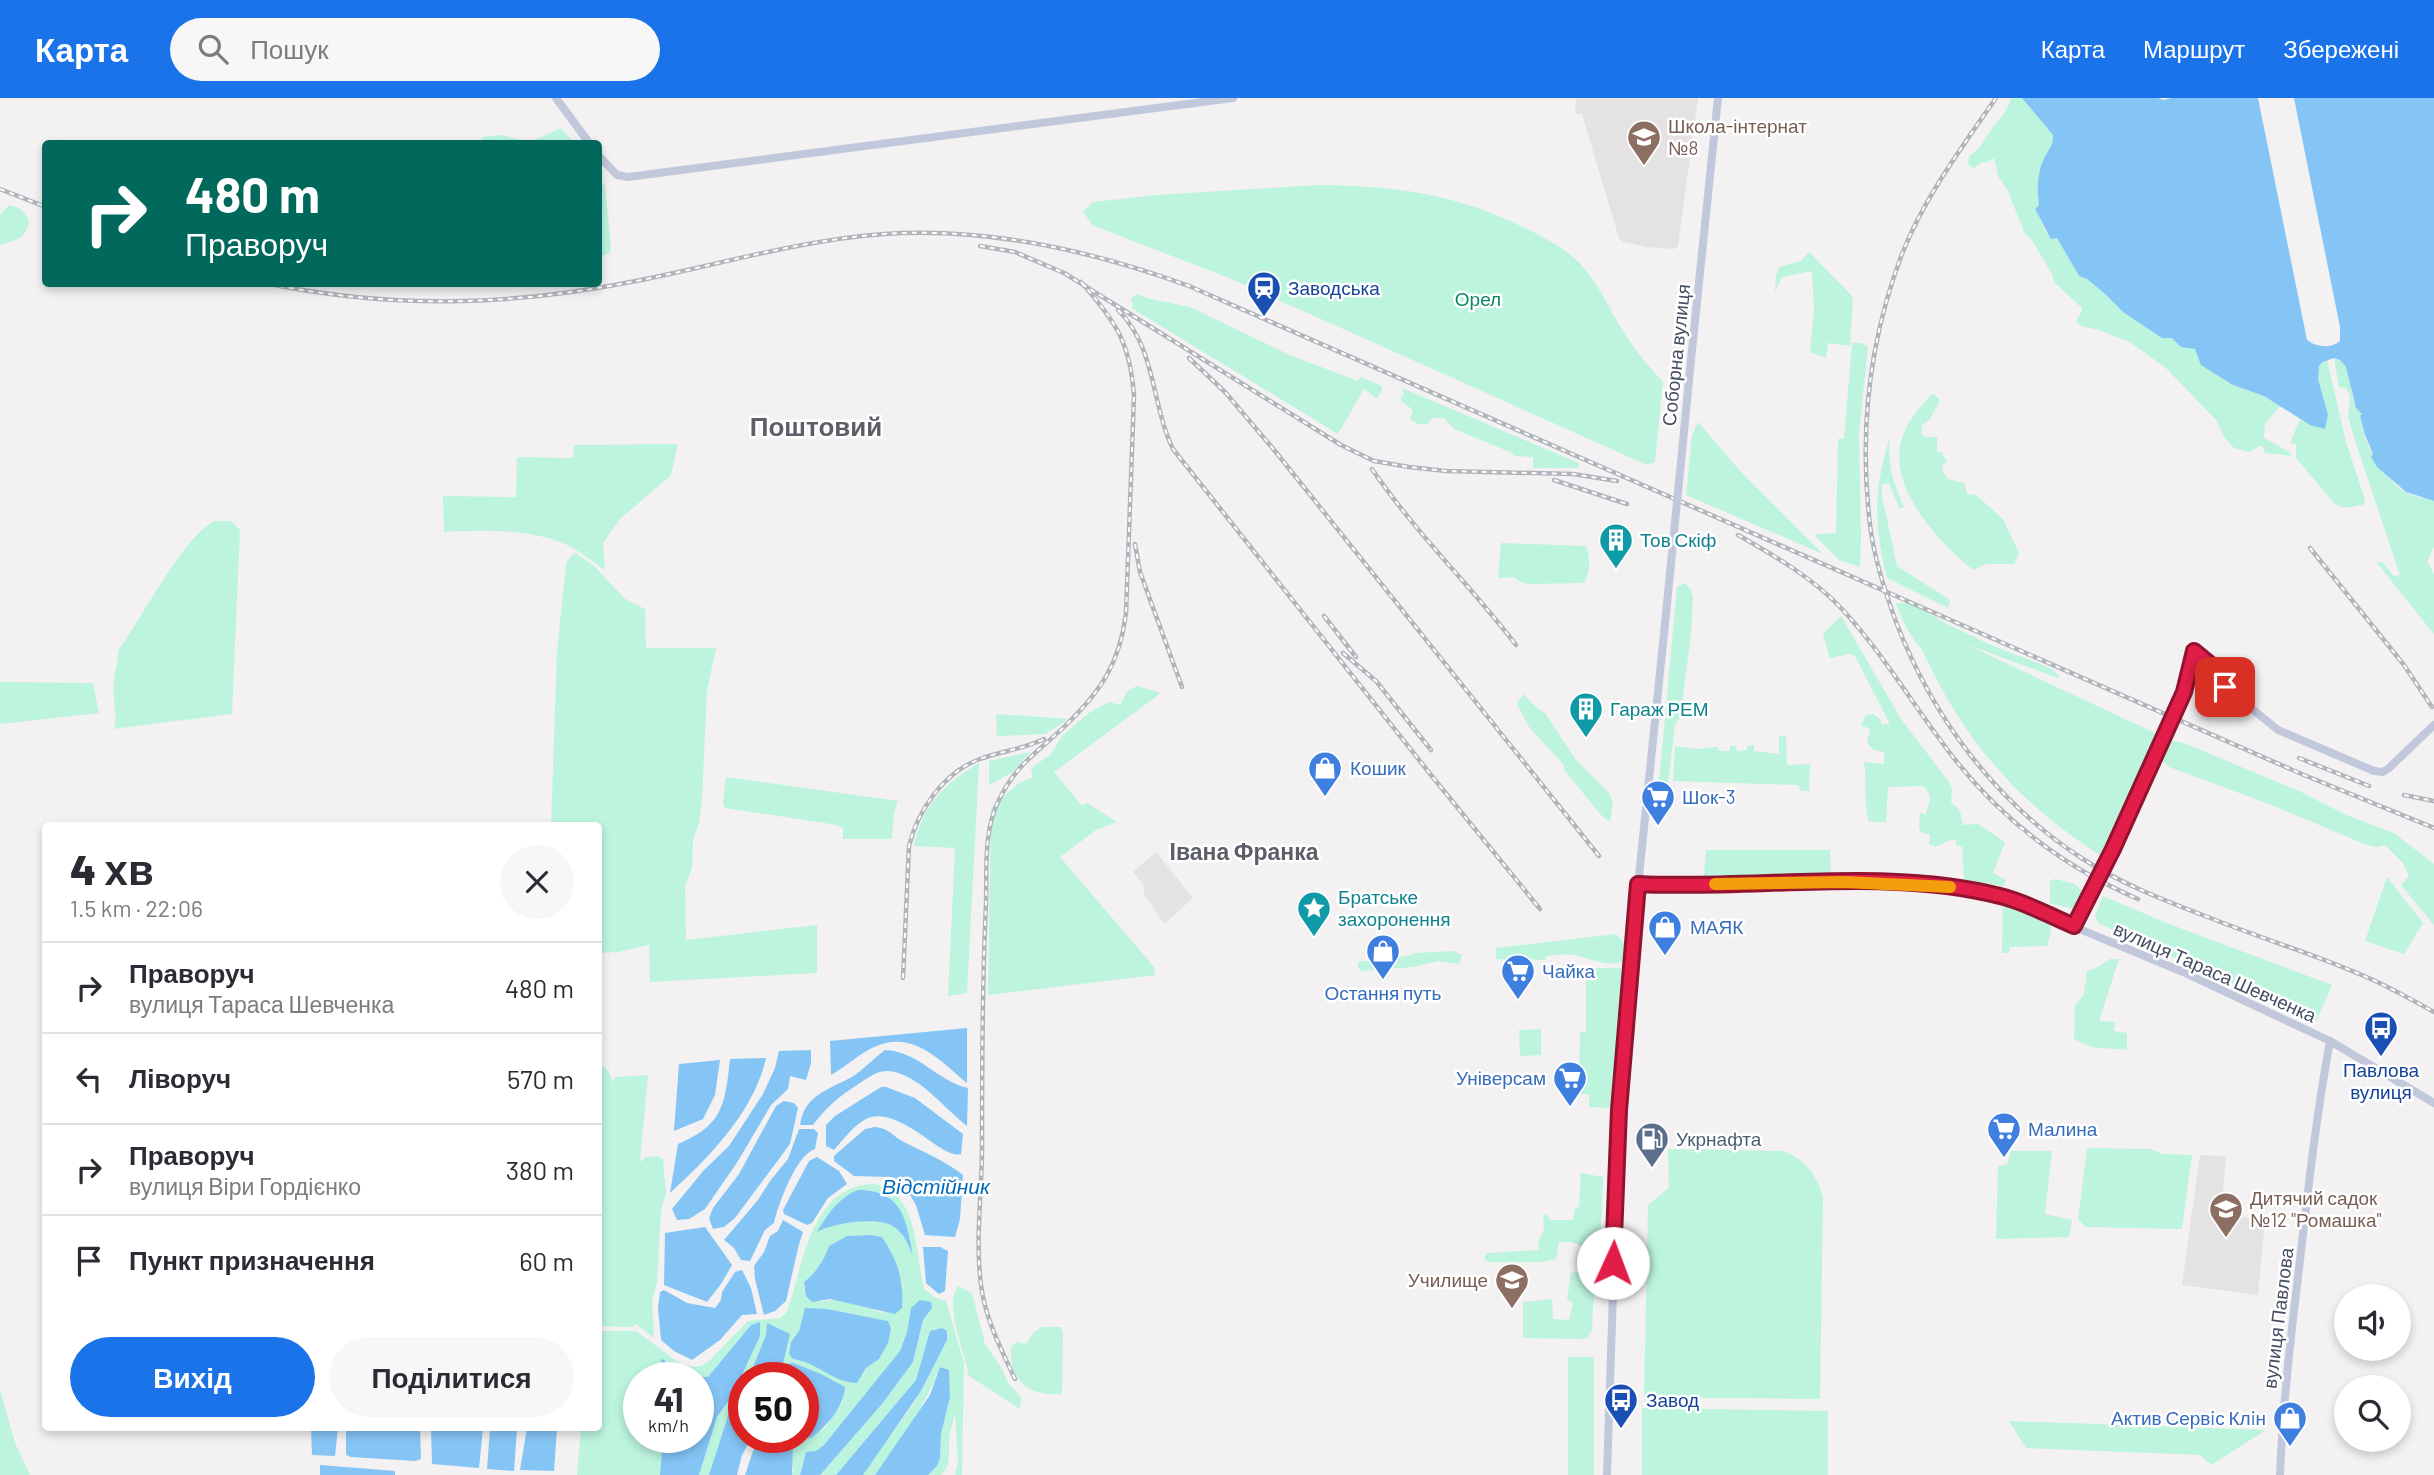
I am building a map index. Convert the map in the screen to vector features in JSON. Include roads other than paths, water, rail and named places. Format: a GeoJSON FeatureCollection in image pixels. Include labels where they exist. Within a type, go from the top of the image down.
{"type":"FeatureCollection","features":[{"type":"Feature","properties":{"kind":"main road"},"geometry":{"type":"LineString","coordinates":[[556,98],[587,140]]}},
{"type":"Feature","properties":{"kind":"main road"},"geometry":{"type":"LineString","coordinates":[[602,159],[617,175],[628,177],[1233,98]]}},
{"type":"Feature","properties":{"kind":"main road","name":"Соборна вулиця"},"geometry":{"type":"LineString","coordinates":[[1607,1475],[1619,1110],[1638,884],[1718,98]]}},
{"type":"Feature","properties":{"kind":"main road"},"geometry":{"type":"LineString","coordinates":[[2074,926],[2113,849],[2184,692],[2194,651],[2211,665],[2225,687],[2278,730],[2374,771],[2383,772],[2389,768],[2434,725]]}},
{"type":"Feature","properties":{"kind":"main road","name":"вулиця Тараса Шевченка"},"geometry":{"type":"LineString","coordinates":[[1638,884],[1908,883],[1961,888],[2006,897],[2183,972],[2330,1041],[2434,1103]]}},
{"type":"Feature","properties":{"kind":"main road","name":"вулиця Павлова"},"geometry":{"type":"LineString","coordinates":[[2280,1475],[2284,1398],[2296,1292],[2314,1139],[2330,1041]]}},
{"type":"Feature","properties":{"kind":"water"},"geometry":{"type":"Polygon","coordinates":[[[2022,98],[2258,98],[2307,340],[2323,346],[2340,341],[2340,327],[2294,98],[2434,98],[2434,501],[2406,492],[2377,467],[2371,457],[2373,454],[2365,435],[2360,416],[2362,414],[2356,408],[2346,367],[2340,360],[2334,358],[2319,366],[2318,379],[2328,415],[2325,429],[2310,425],[2264,396],[2233,385],[2201,365],[2195,349],[2181,347],[2172,338],[2162,338],[2123,312],[2087,279],[2079,276],[2057,238],[2051,239],[2035,209],[2039,205],[2040,171],[2053,135],[2022,98]]]}},
{"type":"Feature","properties":{"kind":"water"},"geometry":{"type":"Polygon","coordinates":[[[967,1028],[967,1083],[924,1049],[900,1042],[872,1048],[831,1075],[830,1041],[967,1028]]]}},
{"type":"Feature","properties":{"kind":"water"},"geometry":{"type":"Polygon","coordinates":[[[811,1050],[811,1063],[806,1080],[790,1076],[788,1089],[771,1105],[738,1161],[705,1209],[689,1219],[677,1220],[672,1209],[704,1170],[729,1146],[763,1094],[775,1068],[779,1051],[811,1050]]]}},
{"type":"Feature","properties":{"kind":"water","name":"Відстійник"},"geometry":{"type":"Polygon","coordinates":[[[885,1050],[908,1055],[947,1079],[968,1088],[967,1126],[920,1084],[898,1073],[887,1071],[871,1076],[844,1094],[813,1125],[800,1125],[806,1107],[818,1095],[854,1075],[885,1050]]]}},
{"type":"Feature","properties":{"kind":"water"},"geometry":{"type":"Polygon","coordinates":[[[766,1058],[760,1078],[741,1115],[714,1149],[670,1193],[678,1144],[704,1129],[719,1112],[726,1089],[730,1059],[766,1058]]]}},
{"type":"Feature","properties":{"kind":"water"},"geometry":{"type":"Polygon","coordinates":[[[720,1060],[715,1095],[703,1119],[674,1131],[679,1064],[720,1060]]]}},
{"type":"Feature","properties":{"kind":"water","name":"Відстійник"},"geometry":{"type":"Polygon","coordinates":[[[881,1087],[915,1098],[963,1134],[961,1154],[948,1152],[893,1119],[874,1116],[849,1133],[834,1150],[826,1146],[826,1125],[835,1116],[881,1087]]]}},
{"type":"Feature","properties":{"kind":"water"},"geometry":{"type":"Polygon","coordinates":[[[784,1101],[794,1103],[798,1108],[790,1144],[735,1218],[724,1227],[713,1229],[709,1218],[713,1208],[739,1174],[776,1106],[784,1101]]]}},
{"type":"Feature","properties":{"kind":"water","name":"Відстійник"},"geometry":{"type":"Polygon","coordinates":[[[875,1127],[888,1131],[963,1175],[960,1219],[955,1237],[925,1235],[916,1205],[901,1180],[891,1177],[854,1176],[834,1161],[834,1156],[865,1129],[875,1127]]]}},
{"type":"Feature","properties":{"kind":"water"},"geometry":{"type":"Polygon","coordinates":[[[799,1129],[814,1129],[818,1133],[815,1149],[808,1153],[795,1170],[774,1223],[765,1230],[750,1261],[741,1260],[734,1248],[724,1240],[788,1159],[799,1129]]]}},
{"type":"Feature","properties":{"kind":"water","name":"Відстійник"},"geometry":{"type":"Polygon","coordinates":[[[817,1157],[839,1171],[847,1184],[828,1198],[812,1223],[807,1225],[784,1214],[783,1210],[809,1161],[817,1157]]]}},
{"type":"Feature","properties":{"kind":"water","name":"Відстійник"},"geometry":{"type":"Polygon","coordinates":[[[858,1190],[873,1191],[893,1201],[904,1219],[913,1255],[900,1232],[887,1224],[856,1222],[817,1232],[839,1202],[858,1190]]]}},
{"type":"Feature","properties":{"kind":"water"},"geometry":{"type":"Polygon","coordinates":[[[783,1220],[803,1232],[786,1301],[775,1311],[764,1315],[754,1266],[764,1252],[770,1236],[778,1231],[783,1220]]]}},
{"type":"Feature","properties":{"kind":"water"},"geometry":{"type":"Polygon","coordinates":[[[705,1227],[732,1265],[707,1302],[664,1285],[665,1233],[705,1227]]]}},
{"type":"Feature","properties":{"kind":"water","name":"Відстійник"},"geometry":{"type":"Polygon","coordinates":[[[847,1236],[882,1237],[896,1263],[901,1280],[902,1308],[895,1314],[830,1299],[812,1302],[806,1296],[804,1282],[819,1266],[829,1246],[847,1236]]]}},
{"type":"Feature","properties":{"kind":"water","name":"Відстійник"},"geometry":{"type":"Polygon","coordinates":[[[923,1247],[940,1247],[948,1251],[945,1291],[939,1294],[926,1283],[923,1247]]]}},
{"type":"Feature","properties":{"kind":"water"},"geometry":{"type":"Polygon","coordinates":[[[742,1270],[751,1288],[757,1314],[742,1315],[720,1340],[692,1360],[674,1351],[661,1340],[658,1308],[660,1292],[664,1290],[687,1303],[715,1308],[735,1272],[742,1270]]]}},
{"type":"Feature","properties":{"kind":"water"},"geometry":{"type":"Polygon","coordinates":[[[920,1300],[931,1302],[932,1308],[923,1320],[913,1362],[882,1404],[820,1475],[800,1475],[806,1453],[819,1453],[819,1449],[900,1351],[911,1308],[920,1300]]]}},
{"type":"Feature","properties":{"kind":"water"},"geometry":{"type":"Polygon","coordinates":[[[805,1308],[827,1309],[888,1321],[891,1329],[888,1343],[879,1359],[866,1368],[857,1383],[841,1380],[819,1369],[819,1362],[793,1359],[789,1354],[791,1342],[799,1331],[805,1308]]]}},
{"type":"Feature","properties":{"kind":"water"},"geometry":{"type":"Polygon","coordinates":[[[760,1322],[760,1336],[748,1362],[728,1362],[728,1402],[714,1427],[714,1370],[751,1325],[760,1322]]]}},
{"type":"Feature","properties":{"kind":"water"},"geometry":{"type":"Polygon","coordinates":[[[767,1323],[790,1334],[783,1362],[755,1362],[766,1335],[767,1323]]]}},
{"type":"Feature","properties":{"kind":"water"},"geometry":{"type":"Polygon","coordinates":[[[942,1328],[947,1331],[947,1340],[921,1391],[863,1475],[836,1475],[916,1380],[930,1331],[942,1328]]]}},
{"type":"Feature","properties":{"kind":"water"},"geometry":{"type":"Polygon","coordinates":[[[940,1367],[949,1370],[950,1397],[937,1466],[928,1475],[875,1475],[930,1395],[940,1367]]]}},
{"type":"Feature","properties":{"kind":"water"},"geometry":{"type":"Polygon","coordinates":[[[819,1373],[845,1387],[841,1402],[819,1431],[819,1373]]]}},
{"type":"Feature","properties":{"kind":"water"},"geometry":{"type":"Polygon","coordinates":[[[728,1416],[728,1453],[743,1453],[737,1475],[709,1475],[728,1416]]]}},
{"type":"Feature","properties":{"kind":"water"},"geometry":{"type":"Polygon","coordinates":[[[311,1431],[338,1431],[335,1456],[312,1455],[311,1431]]]}},
{"type":"Feature","properties":{"kind":"water"},"geometry":{"type":"Polygon","coordinates":[[[346,1431],[420,1431],[421,1459],[415,1461],[346,1455],[346,1431]]]}},
{"type":"Feature","properties":{"kind":"water"},"geometry":{"type":"Polygon","coordinates":[[[431,1431],[483,1431],[479,1468],[432,1464],[431,1431]]]}},
{"type":"Feature","properties":{"kind":"water"},"geometry":{"type":"Polygon","coordinates":[[[490,1431],[517,1431],[514,1471],[487,1469],[490,1431]]]}},
{"type":"Feature","properties":{"kind":"water"},"geometry":{"type":"Polygon","coordinates":[[[526,1431],[557,1431],[554,1471],[520,1470],[526,1431]]]}},
{"type":"Feature","properties":{"kind":"water"},"geometry":{"type":"Polygon","coordinates":[[[662,1453],[706,1453],[699,1475],[660,1475],[662,1453]]]}},
{"type":"Feature","properties":{"kind":"water"},"geometry":{"type":"Polygon","coordinates":[[[752,1453],[793,1453],[792,1475],[745,1475],[752,1453]]]}},
{"type":"Feature","properties":{"kind":"water"},"geometry":{"type":"Polygon","coordinates":[[[320,1465],[395,1471],[395,1475],[320,1475],[320,1465]]]}},
{"type":"Feature","properties":{"kind":"railway"},"geometry":{"type":"LineString","coordinates":[[1996,98],[1944,173],[1911,233],[1891,287],[1874,353],[1866,456],[1870,525],[1884,586],[1911,657],[1948,724],[1995,785],[2022,812],[2083,859],[2117,879],[2153,895],[2355,972],[2434,1012]]}},
{"type":"Feature","properties":{"kind":"railway"},"geometry":{"type":"LineString","coordinates":[[0,189],[42,205]]}},
{"type":"Feature","properties":{"kind":"railway"},"geometry":{"type":"LineString","coordinates":[[602,287],[790,247],[853,237],[923,233],[962,234],[1040,244],[1153,273],[1189,286],[2304,775],[2434,828]]}},
{"type":"Feature","properties":{"kind":"railway"},"geometry":{"type":"LineString","coordinates":[[980,246],[1015,252],[1064,273],[1341,445],[1374,461],[1446,471],[1573,474],[1617,481]]}},
{"type":"Feature","properties":{"kind":"railway"},"geometry":{"type":"LineString","coordinates":[[1015,1379],[990,1321],[979,1268],[988,838],[994,812],[1013,777],[1028,759],[1078,713],[1107,675],[1119,647],[1126,613],[1134,396],[1132,377],[1119,334],[1081,282]]}},
{"type":"Feature","properties":{"kind":"railway"},"geometry":{"type":"LineString","coordinates":[[287,287],[362,298],[407,301],[498,300],[601,287]]}},
{"type":"Feature","properties":{"kind":"railway"},"geometry":{"type":"LineString","coordinates":[[1118,310],[1140,341],[1160,414],[1173,449],[1540,909]]}},
{"type":"Feature","properties":{"kind":"railway"},"geometry":{"type":"LineString","coordinates":[[1189,358],[1225,392],[1275,451],[1599,856]]}},
{"type":"Feature","properties":{"kind":"railway"},"geometry":{"type":"LineString","coordinates":[[1372,469],[1406,515],[1516,645]]}},
{"type":"Feature","properties":{"kind":"railway"},"geometry":{"type":"LineString","coordinates":[[1554,480],[1627,504]]}},
{"type":"Feature","properties":{"kind":"railway"},"geometry":{"type":"LineString","coordinates":[[1738,535],[1780,559],[1842,609],[1881,657],[1961,767],[2004,813],[2028,834],[2080,870],[2138,899]]}},
{"type":"Feature","properties":{"kind":"railway"},"geometry":{"type":"LineString","coordinates":[[1135,544],[1140,572],[1182,687]]}},
{"type":"Feature","properties":{"kind":"railway"},"geometry":{"type":"LineString","coordinates":[[2310,548],[2404,665],[2432,707]]}},
{"type":"Feature","properties":{"kind":"railway"},"geometry":{"type":"LineString","coordinates":[[1324,616],[1356,657]]}},
{"type":"Feature","properties":{"kind":"railway"},"geometry":{"type":"LineString","coordinates":[[1343,653],[1376,681],[1431,750]]}},
{"type":"Feature","properties":{"kind":"railway"},"geometry":{"type":"LineString","coordinates":[[903,978],[909,846],[926,806],[944,783],[967,765],[1044,739]]}},
{"type":"Feature","properties":{"kind":"railway"},"geometry":{"type":"LineString","coordinates":[[2299,758],[2369,786]]}},
{"type":"Feature","properties":{"kind":"railway"},"geometry":{"type":"LineString","coordinates":[[2404,795],[2434,801]]}},
{"type":"Feature","properties":{"kind":"place","name":"Школа-інтернат №8"},"geometry":{"type":"Point","coordinates":[1644,167]}},
{"type":"Feature","properties":{"kind":"place","name":"Заводська"},"geometry":{"type":"Point","coordinates":[1264,318]}},
{"type":"Feature","properties":{"kind":"place","name":"Тов Скіф"},"geometry":{"type":"Point","coordinates":[1616,570]}},
{"type":"Feature","properties":{"kind":"place","name":"Гараж РЕМ"},"geometry":{"type":"Point","coordinates":[1586,739]}},
{"type":"Feature","properties":{"kind":"place","name":"Кошик"},"geometry":{"type":"Point","coordinates":[1325,798]}},
{"type":"Feature","properties":{"kind":"place","name":"Шок-3"},"geometry":{"type":"Point","coordinates":[1658,827]}},
{"type":"Feature","properties":{"kind":"place","name":"Братське захоронення"},"geometry":{"type":"Point","coordinates":[1314,938]}},
{"type":"Feature","properties":{"kind":"place","name":"МАЯК"},"geometry":{"type":"Point","coordinates":[1665,957]}},
{"type":"Feature","properties":{"kind":"place","name":"Остання путь"},"geometry":{"type":"Point","coordinates":[1383,981]}},
{"type":"Feature","properties":{"kind":"place","name":"Чайка"},"geometry":{"type":"Point","coordinates":[1518,1001]}},
{"type":"Feature","properties":{"kind":"place","name":"Павлова вулиця"},"geometry":{"type":"Point","coordinates":[2381,1058]}},
{"type":"Feature","properties":{"kind":"place","name":"Універсам"},"geometry":{"type":"Point","coordinates":[1570,1108]}},
{"type":"Feature","properties":{"kind":"place","name":"Малина"},"geometry":{"type":"Point","coordinates":[2004,1159]}},
{"type":"Feature","properties":{"kind":"place","name":"Укрнафта"},"geometry":{"type":"Point","coordinates":[1652,1169]}},
{"type":"Feature","properties":{"kind":"place","name":"Дитячий садок №12 \"Ромашка\""},"geometry":{"type":"Point","coordinates":[2226,1239]}},
{"type":"Feature","properties":{"kind":"place","name":"Училище"},"geometry":{"type":"Point","coordinates":[1512,1310]}},
{"type":"Feature","properties":{"kind":"place","name":"Завод"},"geometry":{"type":"Point","coordinates":[1621,1430]}},
{"type":"Feature","properties":{"kind":"place","name":"Актив Сервiс Клiн"},"geometry":{"type":"Point","coordinates":[2290,1448]}},
{"type":"Feature","properties":{"kind":"district","name":"Поштовий"},"geometry":{"type":"Point","coordinates":[816,427]}},
{"type":"Feature","properties":{"kind":"district","name":"Івана Франка"},"geometry":{"type":"Point","coordinates":[1244,852]}},
{"type":"Feature","properties":{"kind":"park label","name":"Орел"},"geometry":{"type":"Point","coordinates":[1478,299]}}]}
